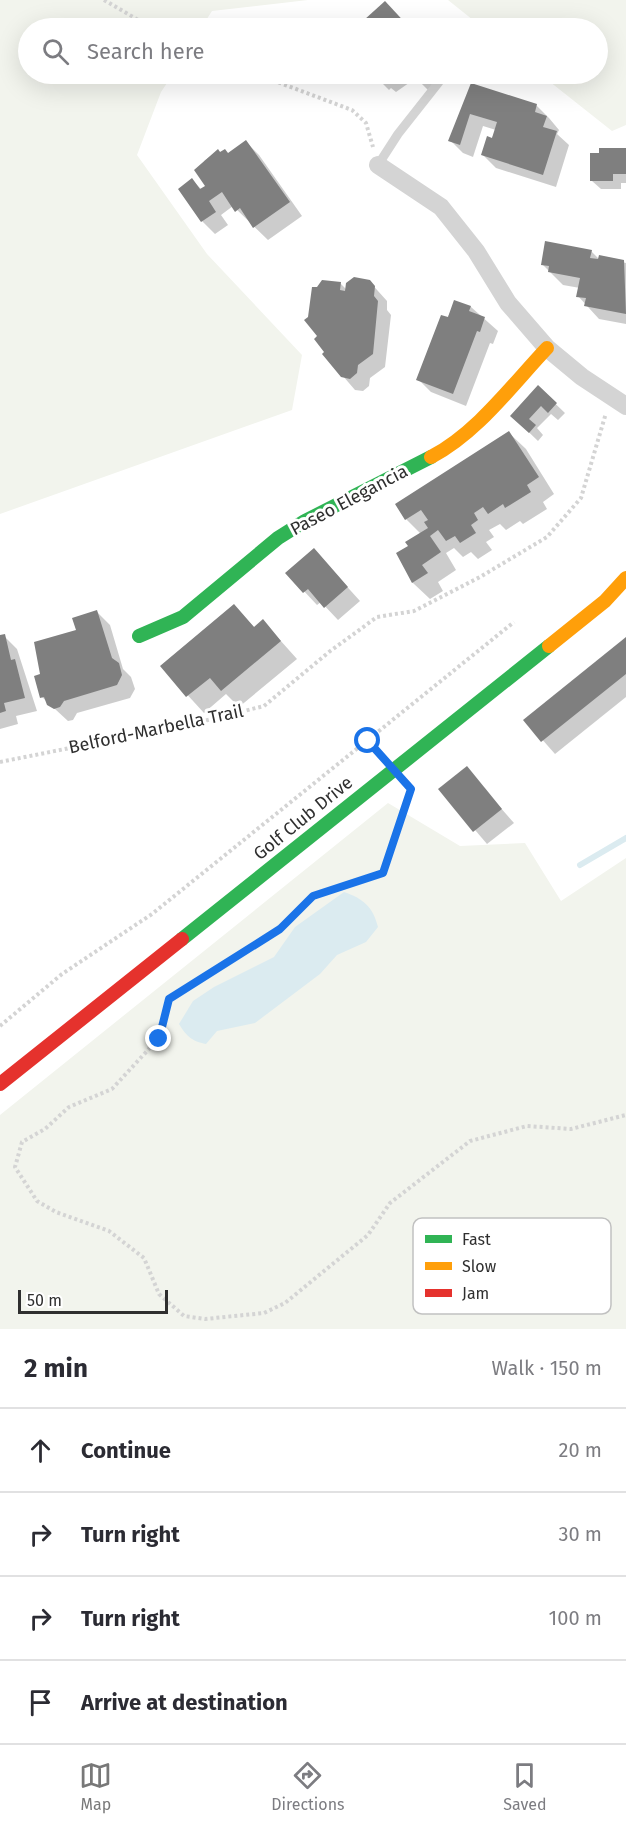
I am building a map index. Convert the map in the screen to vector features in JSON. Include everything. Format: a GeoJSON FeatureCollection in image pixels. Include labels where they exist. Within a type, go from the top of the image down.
{"type":"FeatureCollection","features":[{"type":"Feature","properties":{"kind":"street"},"geometry":{"type":"LineString","coordinates":[[378,165],[441,207],[476,251],[508,303],[547,348],[582,377],[619,401]]}},
{"type":"Feature","properties":{"kind":"street","name":"Paseo Elegancia"},"geometry":{"type":"LineString","coordinates":[[139,636],[183,617],[278,538],[305,521],[448,448],[495,404],[547,348]]}},
{"type":"Feature","properties":{"kind":"street","name":"Golf Club Drive"},"geometry":{"type":"LineString","coordinates":[[0,1084],[605,600],[626,578]]}},
{"type":"Feature","properties":{"kind":"lane"},"geometry":{"type":"LineString","coordinates":[[378,165],[398,134],[438,84]]}},
{"type":"Feature","properties":{"kind":"path"},"geometry":{"type":"LineString","coordinates":[[104,0],[135,18]]}},
{"type":"Feature","properties":{"kind":"path"},"geometry":{"type":"LineString","coordinates":[[283,84],[352,110],[366,123],[378,165]]}},
{"type":"Feature","properties":{"kind":"path","name":"Belford-Marbella Trail"},"geometry":{"type":"LineString","coordinates":[[0,762],[200,722],[264,706],[329,652],[377,617],[414,611],[547,537],[581,498],[619,401]]}},
{"type":"Feature","properties":{"kind":"path"},"geometry":{"type":"LineString","coordinates":[[0,1026],[62,974],[152,915],[514,622]]}},
{"type":"Feature","properties":{"kind":"path"},"geometry":{"type":"LineString","coordinates":[[368,741],[411,789],[383,873],[313,896],[280,929],[169,999],[159,1039],[112,1089],[69,1107],[45,1129],[22,1142],[15,1167],[37,1201],[56,1212],[109,1231],[144,1258],[159,1294],[184,1316],[205,1319],[264,1313],[285,1303],[346,1254],[368,1235],[390,1203],[470,1141],[496,1132],[527,1126],[571,1129],[626,1115]]}},
{"type":"Feature","properties":{"kind":"shaded area"},"geometry":{"type":"Polygon","coordinates":[[[0,0],[308,0],[212,11],[207,18],[18,18],[18,84],[166,84],[161,92],[137,155],[207,254],[302,355],[292,410],[0,514],[0,0]]]}},
{"type":"Feature","properties":{"kind":"shaded area"},"geometry":{"type":"Polygon","coordinates":[[[448,0],[626,0],[626,125],[612,131],[553,84],[608,84],[608,18],[470,18],[448,0]]]}},
{"type":"Feature","properties":{"kind":"shaded area"},"geometry":{"type":"Polygon","coordinates":[[[388,803],[460,846],[525,843],[561,901],[626,858],[626,1329],[0,1329],[0,1115],[388,803]]]}},
{"type":"Feature","properties":{"kind":"shaded area"},"geometry":{"type":"Polygon","coordinates":[[[344,892],[362,901],[373,914],[378,927],[366,942],[337,955],[320,974],[255,1023],[217,1031],[206,1044],[193,1040],[187,1035],[179,1024],[193,1001],[214,987],[274,957],[295,927],[344,892]]]}},
{"type":"Feature","properties":{"kind":"building"},"geometry":{"type":"Polygon","coordinates":[[[385,1],[401,18],[366,18],[385,1]]]}},
{"type":"Feature","properties":{"kind":"building"},"geometry":{"type":"Polygon","coordinates":[[[471,84],[537,104],[535,112],[547,116],[543,127],[557,131],[543,175],[481,155],[487,136],[492,138],[497,122],[470,114],[460,145],[448,141],[471,84]]]}},
{"type":"Feature","properties":{"kind":"building"},"geometry":{"type":"Polygon","coordinates":[[[246,140],[290,202],[253,228],[240,208],[235,212],[222,192],[209,201],[216,212],[201,222],[178,189],[192,178],[200,189],[205,186],[194,170],[218,149],[220,152],[225,149],[228,153],[246,140]]]}},
{"type":"Feature","properties":{"kind":"building"},"geometry":{"type":"Polygon","coordinates":[[[599,148],[626,148],[626,174],[613,174],[613,181],[590,181],[590,153],[599,153],[599,148]]]}},
{"type":"Feature","properties":{"kind":"building"},"geometry":{"type":"Polygon","coordinates":[[[545,241],[592,250],[590,258],[598,259],[599,255],[624,260],[626,314],[584,306],[586,298],[576,297],[580,278],[548,272],[549,266],[541,265],[545,241]]]}},
{"type":"Feature","properties":{"kind":"building"},"geometry":{"type":"Polygon","coordinates":[[[354,277],[370,280],[375,286],[374,296],[378,301],[373,354],[358,365],[357,373],[350,379],[341,377],[322,354],[324,352],[314,339],[317,336],[304,320],[308,317],[312,287],[317,287],[322,280],[341,282],[340,290],[345,291],[346,283],[354,277]]]}},
{"type":"Feature","properties":{"kind":"building"},"geometry":{"type":"Polygon","coordinates":[[[454,300],[471,306],[469,311],[485,317],[480,332],[477,331],[453,394],[416,380],[441,315],[448,317],[454,300]]]}},
{"type":"Feature","properties":{"kind":"building"},"geometry":{"type":"Polygon","coordinates":[[[538,385],[557,403],[548,413],[541,406],[529,419],[536,425],[529,433],[510,416],[538,385]]]}},
{"type":"Feature","properties":{"kind":"building"},"geometry":{"type":"Polygon","coordinates":[[[509,431],[539,477],[527,485],[531,492],[505,508],[503,504],[488,514],[483,507],[474,513],[478,520],[471,525],[476,533],[460,543],[455,536],[446,541],[438,530],[430,536],[441,552],[422,565],[428,573],[412,583],[396,553],[408,546],[405,542],[428,528],[424,522],[428,520],[421,510],[405,520],[395,504],[509,431]]]}},
{"type":"Feature","properties":{"kind":"building"},"geometry":{"type":"Polygon","coordinates":[[[314,548],[348,587],[324,608],[308,589],[303,593],[285,573],[314,548]]]}},
{"type":"Feature","properties":{"kind":"building"},"geometry":{"type":"Polygon","coordinates":[[[234,604],[254,627],[263,619],[281,641],[221,691],[210,678],[186,697],[160,666],[234,604]]]}},
{"type":"Feature","properties":{"kind":"building"},"geometry":{"type":"Polygon","coordinates":[[[97,610],[112,658],[119,663],[122,675],[117,685],[64,701],[60,707],[54,709],[47,705],[44,697],[40,698],[34,676],[40,674],[34,642],[76,630],[72,618],[97,610]]]}},
{"type":"Feature","properties":{"kind":"building"},"geometry":{"type":"Polygon","coordinates":[[[5,634],[11,660],[15,659],[25,698],[4,703],[6,711],[0,713],[0,635],[5,634]]]}},
{"type":"Feature","properties":{"kind":"building"},"geometry":{"type":"Polygon","coordinates":[[[626,637],[626,674],[541,742],[523,720],[626,637]]]}},
{"type":"Feature","properties":{"kind":"building"},"geometry":{"type":"Polygon","coordinates":[[[467,766],[502,809],[473,832],[438,789],[467,766]]]}},
{"type":"Feature","properties":{"kind":"waterway"},"geometry":{"type":"LineString","coordinates":[[580,865],[626,838]]}},
{"type":"Feature","properties":{"kind":"traffic: fast"},"geometry":{"type":"LineString","coordinates":[[139,636],[183,617],[278,538],[305,521],[431,457]]}},
{"type":"Feature","properties":{"kind":"traffic: fast"},"geometry":{"type":"LineString","coordinates":[[182,939],[549,646]]}},
{"type":"Feature","properties":{"kind":"traffic: slow"},"geometry":{"type":"LineString","coordinates":[[431,457],[448,447],[479,422],[547,348]]}},
{"type":"Feature","properties":{"kind":"traffic: slow"},"geometry":{"type":"LineString","coordinates":[[549,646],[605,601],[626,578]]}},
{"type":"Feature","properties":{"kind":"traffic: jam"},"geometry":{"type":"LineString","coordinates":[[0,1084],[182,939]]}},
{"type":"Feature","properties":{"kind":"route"},"geometry":{"type":"LineString","coordinates":[[159,1039],[160,1024],[169,999],[232,957],[280,929],[313,896],[383,873],[411,789],[368,741]]}}]}
